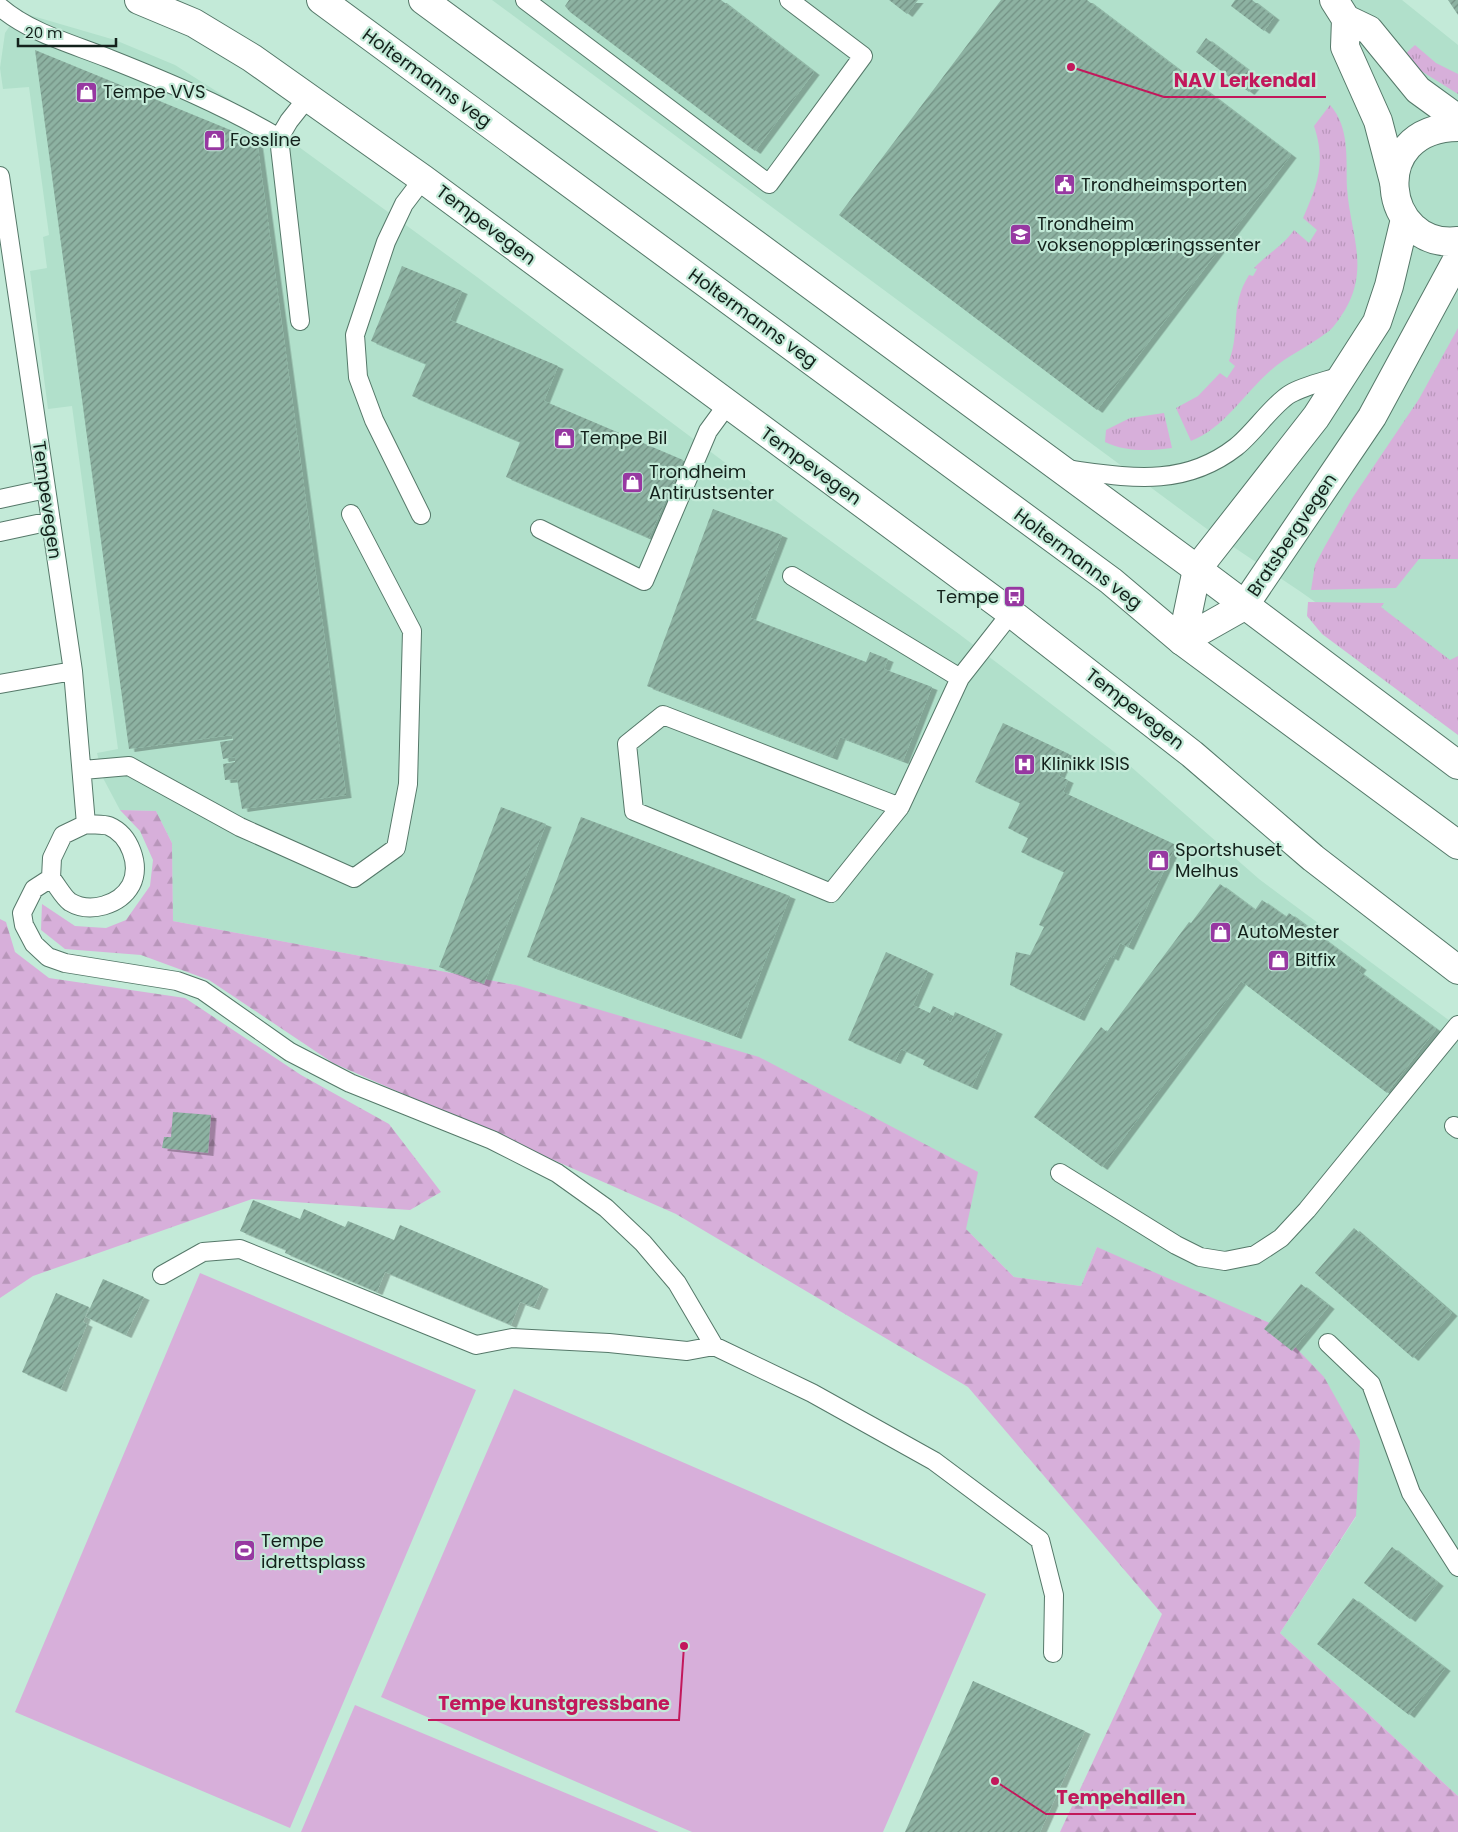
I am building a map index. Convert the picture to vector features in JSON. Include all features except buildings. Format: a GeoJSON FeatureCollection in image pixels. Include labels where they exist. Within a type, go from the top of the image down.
{"type":"FeatureCollection","features":[{"type":"Feature","properties":{"kind":"main road","name":"Tempevegen"},"geometry":{"type":"LineString","coordinates":[[139,0],[194,23],[252,58],[423,179],[1011,613],[1192,754],[1313,858],[1458,970]]}},
{"type":"Feature","properties":{"kind":"main road","name":"Holtermanns veg"},"geometry":{"type":"LineString","coordinates":[[321,0],[1111,581],[1182,641],[1458,845]]}},
{"type":"Feature","properties":{"kind":"main road"},"geometry":{"type":"LineString","coordinates":[[423,0],[1197,569],[1458,765]]}},
{"type":"Feature","properties":{"kind":"main road"},"geometry":{"type":"LineString","coordinates":[[1340,10],[1369,30],[1418,90],[1458,119]]}},
{"type":"Feature","properties":{"kind":"main road"},"geometry":{"type":"LineString","coordinates":[[1340,10],[1345,47],[1378,121],[1394,182],[1396,201],[1405,219],[1418,231],[1433,239],[1458,241]]}},
{"type":"Feature","properties":{"kind":"main road"},"geometry":{"type":"LineString","coordinates":[[1394,182],[1398,162],[1408,146],[1423,133],[1440,127],[1458,127]]}},
{"type":"Feature","properties":{"kind":"main road"},"geometry":{"type":"LineString","coordinates":[[1182,641],[1197,569],[1316,417],[1378,322],[1390,286],[1405,219]]}},
{"type":"Feature","properties":{"kind":"main road","name":"Bratsbergvegen"},"geometry":{"type":"LineString","coordinates":[[1182,641],[1244,606],[1372,417],[1458,258]]}},
{"type":"Feature","properties":{"kind":"lane"},"geometry":{"type":"LineString","coordinates":[[528,1],[769,184],[863,56],[789,0]]}},
{"type":"Feature","properties":{"kind":"lane"},"geometry":{"type":"LineString","coordinates":[[0,7],[31,28],[170,83],[249,120],[279,138]]}},
{"type":"Feature","properties":{"kind":"lane"},"geometry":{"type":"LineString","coordinates":[[300,321],[279,138],[288,121],[308,97]]}},
{"type":"Feature","properties":{"kind":"lane","name":"Tempevegen"},"geometry":{"type":"LineString","coordinates":[[0,176],[72,671],[83,770],[86,824]]}},
{"type":"Feature","properties":{"kind":"lane"},"geometry":{"type":"LineString","coordinates":[[421,515],[374,420],[358,378],[355,334],[386,242],[404,204],[423,179]]}},
{"type":"Feature","properties":{"kind":"lane"},"geometry":{"type":"LineString","coordinates":[[1060,469],[1154,479],[1197,469],[1213,462],[1237,447],[1290,394],[1344,375]]}},
{"type":"Feature","properties":{"kind":"lane"},"geometry":{"type":"LineString","coordinates":[[540,529],[644,582],[708,431],[727,405]]}},
{"type":"Feature","properties":{"kind":"lane"},"geometry":{"type":"LineString","coordinates":[[0,499],[46,489]]}},
{"type":"Feature","properties":{"kind":"lane"},"geometry":{"type":"LineString","coordinates":[[83,770],[129,766],[240,828],[354,878],[396,848],[408,784],[412,631],[351,514]]}},
{"type":"Feature","properties":{"kind":"lane"},"geometry":{"type":"LineString","coordinates":[[0,532],[51,521]]}},
{"type":"Feature","properties":{"kind":"lane"},"geometry":{"type":"LineString","coordinates":[[792,576],[960,678]]}},
{"type":"Feature","properties":{"kind":"lane"},"geometry":{"type":"LineString","coordinates":[[900,807],[663,715],[627,744],[634,811],[831,893],[900,807],[960,678],[1011,613]]}},
{"type":"Feature","properties":{"kind":"lane"},"geometry":{"type":"LineString","coordinates":[[0,684],[72,671]]}},
{"type":"Feature","properties":{"kind":"lane"},"geometry":{"type":"LineString","coordinates":[[86,824],[109,826],[127,840],[135,862],[131,885],[115,902],[93,908],[70,902],[51,878],[52,858],[63,835],[86,824]]}},
{"type":"Feature","properties":{"kind":"lane"},"geometry":{"type":"LineString","coordinates":[[51,878],[34,888],[22,913],[24,925],[34,944],[48,957],[64,964],[177,981],[202,990],[298,1057],[350,1083],[492,1140],[557,1173],[606,1208],[643,1243],[677,1283],[714,1346],[812,1394],[934,1461],[1040,1540],[1054,1595],[1053,1653]]}},
{"type":"Feature","properties":{"kind":"lane"},"geometry":{"type":"LineString","coordinates":[[1060,1173],[1176,1245],[1200,1257],[1225,1261],[1255,1255],[1281,1238],[1307,1210],[1458,1025]]}},
{"type":"Feature","properties":{"kind":"lane"},"geometry":{"type":"LineString","coordinates":[[162,1275],[203,1252],[240,1249],[476,1346],[512,1338],[610,1343],[687,1351],[714,1346]]}},
{"type":"Feature","properties":{"kind":"lane"},"geometry":{"type":"LineString","coordinates":[[1328,1343],[1371,1384],[1411,1493],[1458,1567]]}},
{"type":"Feature","properties":{"kind":"shaded area"},"geometry":{"type":"Polygon","coordinates":[[[492,0],[1402,0],[1458,45],[1458,703],[1301,592],[1211,532],[492,0]]]}},
{"type":"Feature","properties":{"kind":"shaded area"},"geometry":{"type":"Polygon","coordinates":[[[19,12],[115,40],[175,65],[262,120],[477,277],[799,518],[959,634],[1113,751],[1259,879],[1458,1027],[1458,1796],[1280,1633],[1356,1517],[1097,1247],[1081,1286],[1014,1277],[966,1229],[516,985],[173,921],[172,843],[156,811],[120,810],[103,778],[97,753],[118,749],[72,406],[48,409],[30,271],[47,268],[43,237],[49,235],[29,87],[3,89],[0,68],[5,33],[19,12]]]}},
{"type":"Feature","properties":{"kind":"green space"},"geometry":{"type":"Polygon","coordinates":[[[1415,45],[1436,63],[1458,74],[1458,94],[1418,69],[1404,55],[1415,45]]]}},
{"type":"Feature","properties":{"kind":"green space"},"geometry":{"type":"Polygon","coordinates":[[[1330,105],[1341,123],[1346,144],[1347,188],[1357,264],[1352,294],[1345,310],[1329,331],[1277,365],[1214,428],[1191,441],[1176,408],[1198,396],[1220,373],[1227,378],[1235,366],[1229,361],[1234,339],[1237,308],[1243,287],[1249,275],[1253,276],[1257,269],[1254,268],[1285,241],[1294,230],[1309,243],[1317,230],[1303,218],[1319,173],[1318,139],[1314,126],[1330,105]]]}},
{"type":"Feature","properties":{"kind":"green space"},"geometry":{"type":"Polygon","coordinates":[[[1458,328],[1458,559],[1419,559],[1396,588],[1311,590],[1315,565],[1325,546],[1353,497],[1419,399],[1458,328]]]}},
{"type":"Feature","properties":{"kind":"green space"},"geometry":{"type":"Polygon","coordinates":[[[1164,413],[1172,448],[1138,450],[1121,448],[1105,442],[1106,430],[1130,418],[1164,413]]]}},
{"type":"Feature","properties":{"kind":"green space"},"geometry":{"type":"Polygon","coordinates":[[[1308,602],[1384,603],[1381,607],[1450,660],[1458,656],[1458,735],[1322,634],[1307,616],[1308,602]]]}},
{"type":"Feature","properties":{"kind":"green space"},"geometry":{"type":"Polygon","coordinates":[[[120,810],[156,811],[172,843],[173,921],[516,985],[759,1057],[978,1172],[966,1229],[1014,1277],[1081,1286],[1097,1247],[1274,1325],[1324,1377],[1360,1441],[1356,1516],[1280,1633],[1458,1796],[1458,1832],[1060,1832],[1162,1614],[968,1387],[676,1214],[333,1063],[209,980],[141,955],[65,949],[41,930],[42,904],[75,926],[106,928],[126,920],[150,886],[153,860],[140,831],[120,810]]]}},
{"type":"Feature","properties":{"kind":"green space"},"geometry":{"type":"Polygon","coordinates":[[[0,919],[6,922],[15,952],[49,978],[185,998],[301,1075],[389,1124],[441,1192],[410,1210],[252,1199],[33,1276],[0,1298],[0,919]]]}},
{"type":"Feature","properties":{"kind":"green space","name":"Tempe idrettsplass"},"geometry":{"type":"Polygon","coordinates":[[[200,1273],[476,1390],[290,1828],[15,1712],[200,1273]]]}},
{"type":"Feature","properties":{"kind":"green space"},"geometry":{"type":"Polygon","coordinates":[[[514,1389],[986,1594],[883,1832],[692,1832],[381,1697],[514,1389]]]}},
{"type":"Feature","properties":{"kind":"green space"},"geometry":{"type":"Polygon","coordinates":[[[355,1705],[659,1832],[301,1832],[355,1705]]]}},
{"type":"Feature","properties":{"kind":"place","name":"NAV Lerkendal"},"geometry":{"type":"Point","coordinates":[1071,67]}},
{"type":"Feature","properties":{"kind":"place","name":"Tempe VVS"},"geometry":{"type":"Point","coordinates":[87,92]}},
{"type":"Feature","properties":{"kind":"place","name":"Fossline"},"geometry":{"type":"Point","coordinates":[214,140]}},
{"type":"Feature","properties":{"kind":"place","name":"Trondheimsporten"},"geometry":{"type":"Point","coordinates":[1065,185]}},
{"type":"Feature","properties":{"kind":"place","name":"Trondheim voksenopplæringssenter"},"geometry":{"type":"Point","coordinates":[1021,234]}},
{"type":"Feature","properties":{"kind":"place","name":"Tempe Bil"},"geometry":{"type":"Point","coordinates":[564,438]}},
{"type":"Feature","properties":{"kind":"place","name":"Trondheim Antirustsenter"},"geometry":{"type":"Point","coordinates":[633,482]}},
{"type":"Feature","properties":{"kind":"place","name":"Tempe"},"geometry":{"type":"Point","coordinates":[1015,597]}},
{"type":"Feature","properties":{"kind":"place","name":"Klinikk ISIS"},"geometry":{"type":"Point","coordinates":[1025,764]}},
{"type":"Feature","properties":{"kind":"place","name":"Sportshuset Melhus"},"geometry":{"type":"Point","coordinates":[1159,860]}},
{"type":"Feature","properties":{"kind":"place","name":"AutoMester"},"geometry":{"type":"Point","coordinates":[1221,932]}},
{"type":"Feature","properties":{"kind":"place","name":"Bitfix"},"geometry":{"type":"Point","coordinates":[1279,960]}},
{"type":"Feature","properties":{"kind":"place","name":"Tempe idrettsplass"},"geometry":{"type":"Point","coordinates":[245,1551]}},
{"type":"Feature","properties":{"kind":"place","name":"Tempe kunstgressbane"},"geometry":{"type":"Point","coordinates":[684,1646]}},
{"type":"Feature","properties":{"kind":"place","name":"Tempehallen"},"geometry":{"type":"Point","coordinates":[995,1781]}}]}
